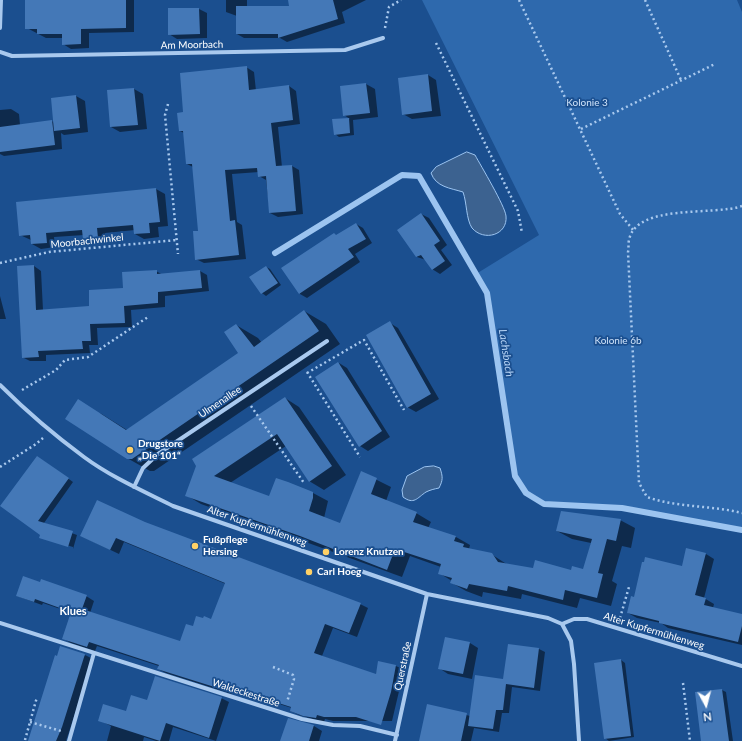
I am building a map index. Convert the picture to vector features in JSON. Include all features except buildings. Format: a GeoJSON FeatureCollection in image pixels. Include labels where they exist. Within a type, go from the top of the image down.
{"type":"FeatureCollection","features":[{"type":"Feature","properties":{"kind":"street"},"geometry":{"type":"LineString","coordinates":[[0,28],[2,0]]}},
{"type":"Feature","properties":{"kind":"street","name":"Am Moorbach"},"geometry":{"type":"LineString","coordinates":[[0,52],[12,56],[345,50],[383,38]]}},
{"type":"Feature","properties":{"kind":"street","name":"Ulmenallee"},"geometry":{"type":"LineString","coordinates":[[134,487],[143,468],[158,454],[299,358],[327,341]]}},
{"type":"Feature","properties":{"kind":"street","name":"Alter Kupfermühlenweg"},"geometry":{"type":"LineString","coordinates":[[0,385],[50,430],[85,458],[134,487],[172,506],[427,594],[548,618],[562,624],[574,619],[587,619],[742,666]]}},
{"type":"Feature","properties":{"kind":"street","name":"Querstraße"},"geometry":{"type":"LineString","coordinates":[[395,741],[427,594]]}},
{"type":"Feature","properties":{"kind":"street","name":"Waldeckestraße"},"geometry":{"type":"LineString","coordinates":[[0,624],[283,714],[333,725],[360,726],[397,735]]}},
{"type":"Feature","properties":{"kind":"street"},"geometry":{"type":"LineString","coordinates":[[562,624],[571,641],[579,741]]}},
{"type":"Feature","properties":{"kind":"street"},"geometry":{"type":"LineString","coordinates":[[69,741],[94,653]]}},
{"type":"Feature","properties":{"kind":"path"},"geometry":{"type":"LineString","coordinates":[[383,38],[389,6],[401,0]]}},
{"type":"Feature","properties":{"kind":"path"},"geometry":{"type":"LineString","coordinates":[[519,0],[620,214],[634,231]]}},
{"type":"Feature","properties":{"kind":"path"},"geometry":{"type":"LineString","coordinates":[[645,0],[680,80]]}},
{"type":"Feature","properties":{"kind":"path"},"geometry":{"type":"LineString","coordinates":[[436,44],[518,211],[522,233]]}},
{"type":"Feature","properties":{"kind":"path"},"geometry":{"type":"LineString","coordinates":[[581,129],[715,64]]}},
{"type":"Feature","properties":{"kind":"path"},"geometry":{"type":"LineString","coordinates":[[168,104],[165,115],[178,254]]}},
{"type":"Feature","properties":{"kind":"path"},"geometry":{"type":"LineString","coordinates":[[742,206],[729,210],[659,215],[646,219],[634,231],[629,239],[628,252],[639,483],[647,497],[660,502],[723,508],[742,513]]}},
{"type":"Feature","properties":{"kind":"path","name":"Moorbachwinkel"},"geometry":{"type":"LineString","coordinates":[[0,263],[49,252],[177,240]]}},
{"type":"Feature","properties":{"kind":"path"},"geometry":{"type":"LineString","coordinates":[[12,397],[56,370],[65,360],[88,358],[148,317]]}},
{"type":"Feature","properties":{"kind":"path"},"geometry":{"type":"LineString","coordinates":[[307,373],[364,340],[404,410]]}},
{"type":"Feature","properties":{"kind":"path"},"geometry":{"type":"LineString","coordinates":[[299,358],[360,457]]}},
{"type":"Feature","properties":{"kind":"path"},"geometry":{"type":"LineString","coordinates":[[244,395],[304,483]]}},
{"type":"Feature","properties":{"kind":"path"},"geometry":{"type":"LineString","coordinates":[[0,467],[36,444],[50,430]]}},
{"type":"Feature","properties":{"kind":"path"},"geometry":{"type":"LineString","coordinates":[[618,628],[629,587]]}},
{"type":"Feature","properties":{"kind":"path"},"geometry":{"type":"LineString","coordinates":[[273,667],[293,675],[294,679],[283,714]]}},
{"type":"Feature","properties":{"kind":"path"},"geometry":{"type":"LineString","coordinates":[[683,683],[690,741]]}},
{"type":"Feature","properties":{"kind":"path"},"geometry":{"type":"LineString","coordinates":[[25,740],[37,697]]}},
{"type":"Feature","properties":{"kind":"path"},"geometry":{"type":"LineString","coordinates":[[30,722],[71,734]]}},
{"type":"Feature","properties":{"kind":"green space"},"geometry":{"type":"Polygon","coordinates":[[[422,0],[737,0],[742,12],[742,530],[622,508],[544,504],[526,493],[515,476],[498,383],[487,293],[476,274],[539,235],[422,0]]]}},
{"type":"Feature","properties":{"kind":"shaded area"},"geometry":{"type":"Polygon","coordinates":[[[467,152],[475,155],[505,211],[506,223],[499,232],[494,234],[483,235],[472,228],[463,192],[440,184],[433,178],[431,173],[436,167],[467,152]]]}},
{"type":"Feature","properties":{"kind":"shaded area"},"geometry":{"type":"Polygon","coordinates":[[[434,466],[440,468],[442,474],[442,481],[439,488],[426,492],[413,501],[403,497],[402,490],[407,476],[424,467],[434,466]]]}},
{"type":"Feature","properties":{"kind":"waterway","name":"Lachsbach"},"geometry":{"type":"LineString","coordinates":[[275,253],[402,175],[419,176],[487,293],[515,476],[526,493],[544,504],[622,508],[742,530]]}},
{"type":"Feature","properties":{"kind":"place","name":"Drugstore „Die 101“"},"geometry":{"type":"Point","coordinates":[130,450]}},
{"type":"Feature","properties":{"kind":"place","name":"Fußpflege Hersing"},"geometry":{"type":"Point","coordinates":[195,546]}},
{"type":"Feature","properties":{"kind":"place","name":"Lorenz Knutzen"},"geometry":{"type":"Point","coordinates":[326,552]}},
{"type":"Feature","properties":{"kind":"place","name":"Carl Hoeg"},"geometry":{"type":"Point","coordinates":[309,572]}},
{"type":"Feature","properties":{"kind":"district","name":"Klues"},"geometry":{"type":"Point","coordinates":[73,611]}},
{"type":"Feature","properties":{"kind":"park label","name":"Kolonie 3"},"geometry":{"type":"Point","coordinates":[587,103]}},
{"type":"Feature","properties":{"kind":"park label","name":"Kolonie 6b"},"geometry":{"type":"Point","coordinates":[618,341]}}]}
